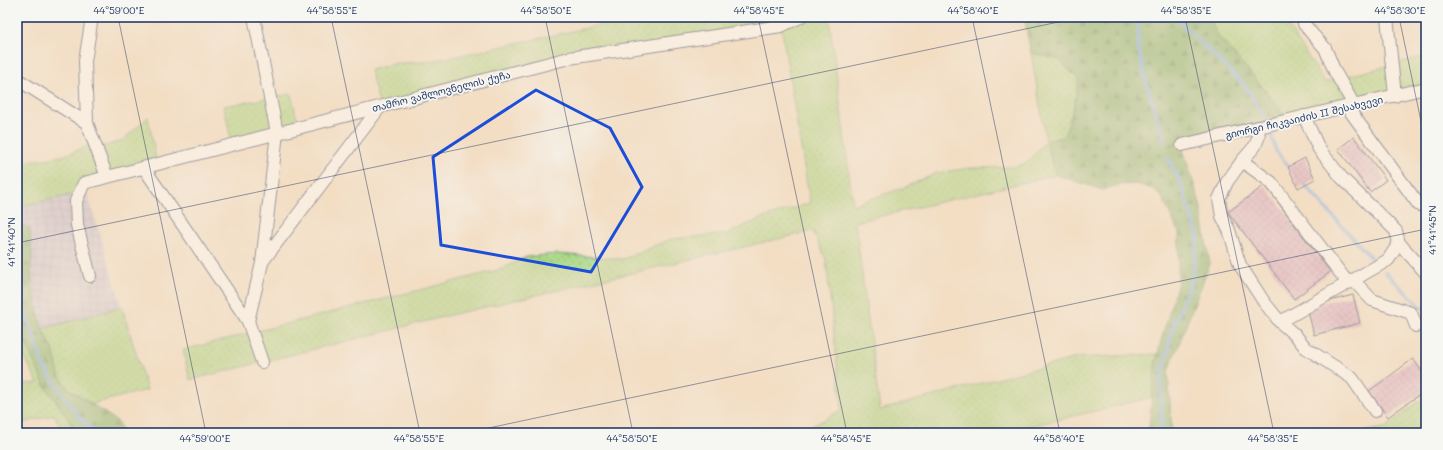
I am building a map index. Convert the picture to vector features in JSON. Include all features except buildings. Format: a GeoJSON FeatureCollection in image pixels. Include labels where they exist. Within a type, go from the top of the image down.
{"type":"FeatureCollection","features":[{"type":"Feature","properties":{"kind":"street"},"geometry":{"type":"LineString","coordinates":[[92,17],[85,61],[87,124],[107,177]]}},
{"type":"Feature","properties":{"kind":"street"},"geometry":{"type":"LineString","coordinates":[[248,321],[262,263],[277,133],[254,17]]}},
{"type":"Feature","properties":{"kind":"street","name":"თამრო ვაშლოვნელის ქუჩა"},"geometry":{"type":"LineString","coordinates":[[90,276],[77,224],[76,201],[84,183],[569,58],[781,26],[800,17]]}},
{"type":"Feature","properties":{"kind":"street"},"geometry":{"type":"LineString","coordinates":[[1304,17],[1304,24],[1325,48],[1350,106],[1419,205]]}},
{"type":"Feature","properties":{"kind":"street"},"geometry":{"type":"LineString","coordinates":[[1387,17],[1395,96]]}},
{"type":"Feature","properties":{"kind":"street"},"geometry":{"type":"LineString","coordinates":[[17,79],[87,124]]}},
{"type":"Feature","properties":{"kind":"street","name":"გიორგი ჩიკვაიძის II შესახვევი"},"geometry":{"type":"LineString","coordinates":[[1182,145],[1426,88]]}},
{"type":"Feature","properties":{"kind":"street"},"geometry":{"type":"LineString","coordinates":[[262,263],[380,107]]}},
{"type":"Feature","properties":{"kind":"street"},"geometry":{"type":"LineString","coordinates":[[1304,116],[1319,149],[1342,178],[1396,231],[1399,243],[1426,273]]}},
{"type":"Feature","properties":{"kind":"street"},"geometry":{"type":"LineString","coordinates":[[1257,128],[1259,136],[1255,146],[1227,182],[1219,199],[1222,216],[1229,230],[1240,265],[1264,302],[1280,322],[1296,336],[1306,348],[1352,378],[1374,411]]}},
{"type":"Feature","properties":{"kind":"street"},"geometry":{"type":"LineString","coordinates":[[1242,161],[1271,182],[1351,281],[1372,300],[1411,313],[1416,326]]}},
{"type":"Feature","properties":{"kind":"street"},"geometry":{"type":"LineString","coordinates":[[144,168],[248,321],[262,362]]}},
{"type":"Feature","properties":{"kind":"street"},"geometry":{"type":"LineString","coordinates":[[1280,322],[1388,260],[1399,243]]}},
{"type":"Feature","properties":{"kind":"highlighted area"},"geometry":{"type":"Polygon","coordinates":[[[536,90],[610,128],[642,187],[591,272],[441,245],[433,157],[536,90]]]}},
{"type":"Feature","properties":{"kind":"shaded area"},"geometry":{"type":"Polygon","coordinates":[[[84,183],[122,307],[42,329],[31,272],[32,254],[30,229],[17,221],[17,207],[70,195],[84,183]]]}},
{"type":"Feature","properties":{"kind":"green space"},"geometry":{"type":"Polygon","coordinates":[[[637,17],[829,17],[853,205],[903,188],[937,173],[970,168],[1015,167],[1028,162],[1046,141],[1056,175],[855,222],[880,410],[1076,358],[1158,354],[1155,365],[1153,397],[1002,433],[759,433],[758,431],[779,427],[811,426],[842,409],[826,259],[813,231],[459,313],[190,380],[183,350],[502,269],[526,257],[556,254],[624,259],[670,239],[727,234],[760,219],[810,203],[781,26],[569,58],[380,107],[370,70],[396,63],[420,62],[453,57],[637,17]]]}},
{"type":"Feature","properties":{"kind":"green space"},"geometry":{"type":"Polygon","coordinates":[[[1024,17],[1209,17],[1219,38],[1249,71],[1289,120],[1182,146],[1200,203],[1210,264],[1168,372],[1172,433],[1149,433],[1149,429],[1155,365],[1178,282],[1179,233],[1162,197],[1153,189],[1137,184],[1118,185],[1103,190],[1056,175],[1046,141],[1064,137],[1074,106],[1079,80],[1058,59],[1031,53],[1024,17]]]}},
{"type":"Feature","properties":{"kind":"green space"},"geometry":{"type":"Polygon","coordinates":[[[1209,17],[1282,17],[1325,82],[1426,56],[1426,88],[1289,120],[1249,71],[1219,38],[1209,17]]]}},
{"type":"Feature","properties":{"kind":"green space"},"geometry":{"type":"Polygon","coordinates":[[[1031,53],[1058,59],[1079,80],[1074,106],[1064,137],[1046,141],[1031,53]]]}},
{"type":"Feature","properties":{"kind":"green space"},"geometry":{"type":"Polygon","coordinates":[[[291,94],[299,127],[232,145],[224,106],[291,94]]]}},
{"type":"Feature","properties":{"kind":"green space"},"geometry":{"type":"Polygon","coordinates":[[[148,117],[157,164],[84,183],[71,195],[17,207],[17,186],[21,183],[17,161],[40,160],[66,155],[94,143],[106,146],[123,140],[148,117]]]}},
{"type":"Feature","properties":{"kind":"green space"},"geometry":{"type":"Polygon","coordinates":[[[17,221],[30,229],[32,254],[31,272],[34,293],[42,329],[53,349],[59,375],[69,389],[117,421],[124,433],[77,433],[45,386],[17,325],[17,221]]]}},
{"type":"Feature","properties":{"kind":"green space"},"geometry":{"type":"Polygon","coordinates":[[[122,307],[147,390],[92,404],[69,389],[59,375],[53,349],[42,329],[122,307]]]}},
{"type":"Feature","properties":{"kind":"green space"},"geometry":{"type":"Polygon","coordinates":[[[17,325],[32,356],[77,433],[62,433],[55,415],[17,424],[17,384],[38,383],[17,342],[17,325]]]}},
{"type":"Feature","properties":{"kind":"green space"},"geometry":{"type":"Polygon","coordinates":[[[1426,395],[1426,433],[1357,433],[1387,427],[1426,395]]]}},
{"type":"Feature","properties":{"kind":"waterway"},"geometry":{"type":"LineString","coordinates":[[1138,17],[1138,47],[1146,81],[1164,140]]}},
{"type":"Feature","properties":{"kind":"waterway"},"geometry":{"type":"LineString","coordinates":[[1175,17],[1245,86],[1265,117]]}},
{"type":"Feature","properties":{"kind":"waterway"},"geometry":{"type":"LineString","coordinates":[[1271,134],[1276,151],[1291,169]]}},
{"type":"Feature","properties":{"kind":"waterway"},"geometry":{"type":"LineString","coordinates":[[1162,433],[1161,380],[1172,331],[1192,279],[1198,237],[1181,184],[1168,158]]}},
{"type":"Feature","properties":{"kind":"waterway"},"geometry":{"type":"LineString","coordinates":[[1302,182],[1371,258]]}},
{"type":"Feature","properties":{"kind":"waterway"},"geometry":{"type":"LineString","coordinates":[[1385,272],[1422,308],[1426,309]]}},
{"type":"Feature","properties":{"kind":"waterway"},"geometry":{"type":"LineString","coordinates":[[17,294],[29,322],[43,365],[61,393],[81,419],[96,433]]}}]}
